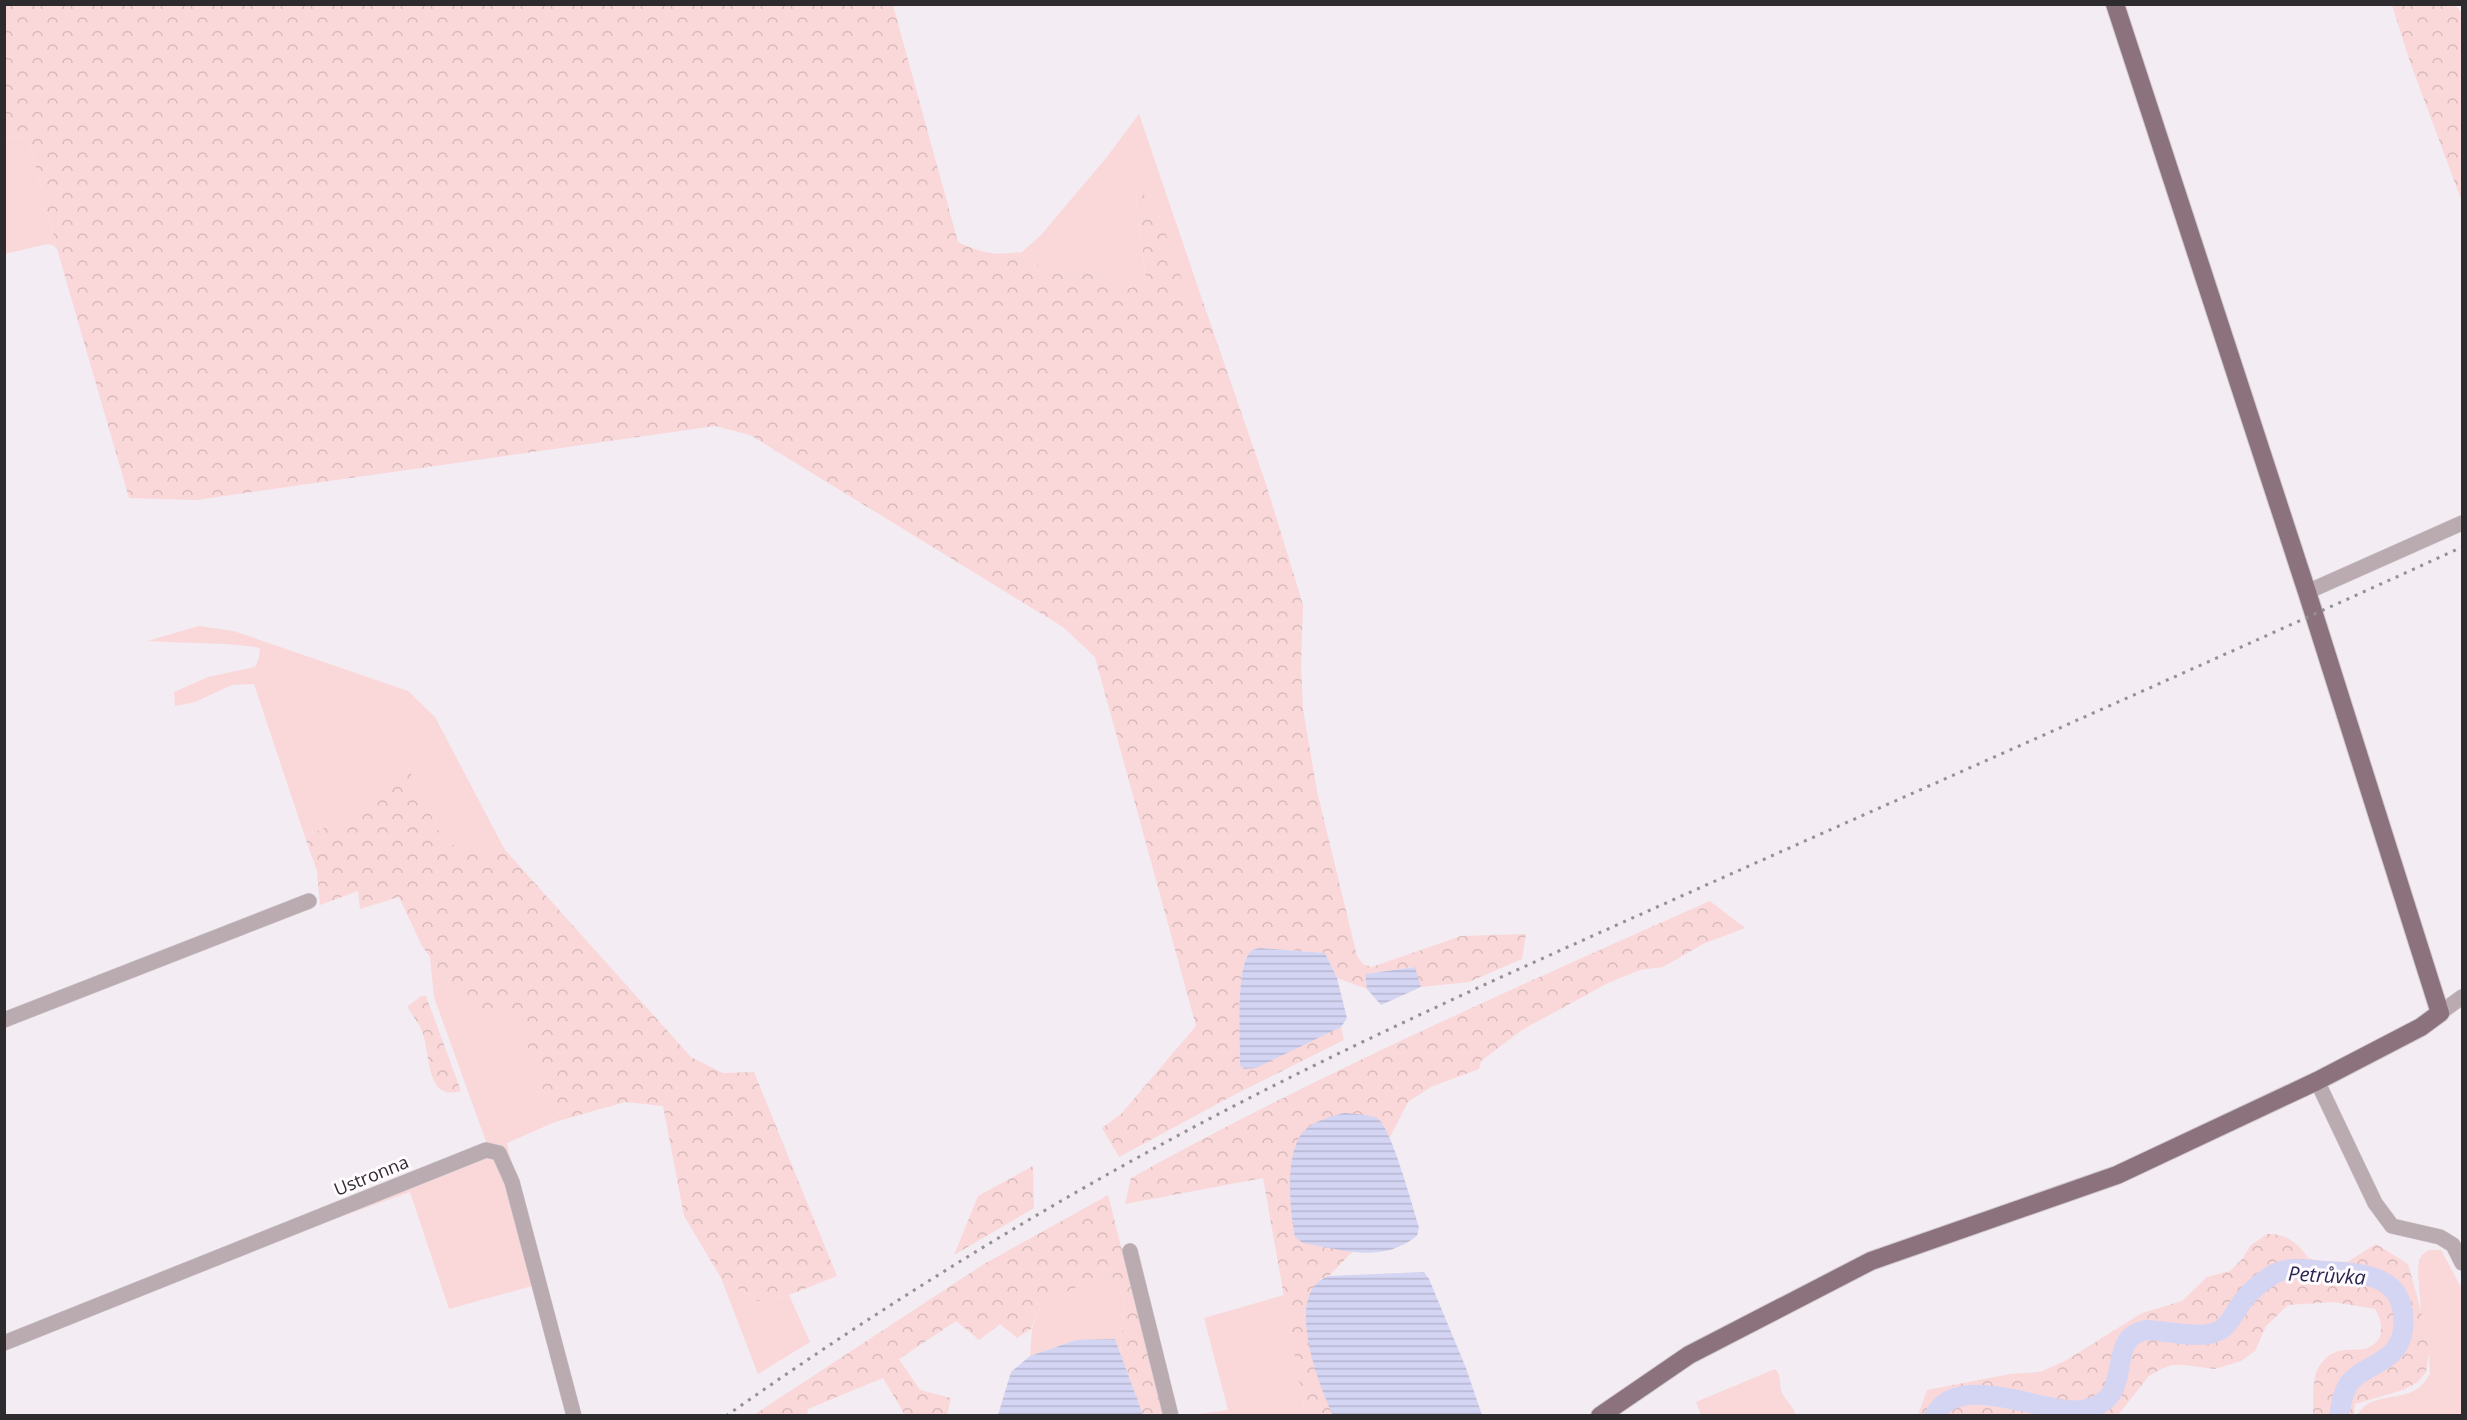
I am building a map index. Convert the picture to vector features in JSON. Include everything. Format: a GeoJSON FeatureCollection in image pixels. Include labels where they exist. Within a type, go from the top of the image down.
{"type":"FeatureCollection","features":[{"type":"Feature","properties":{"kind":"main road"},"geometry":{"type":"LineString","coordinates":[[1600,1416],[1689,1355],[1871,1261],[2116,1175],[2317,1081],[2421,1026],[2440,1013],[2307,592],[2115,4]]}},
{"type":"Feature","properties":{"kind":"street"},"geometry":{"type":"LineString","coordinates":[[2307,592],[2463,523]]}},
{"type":"Feature","properties":{"kind":"street"},"geometry":{"type":"LineString","coordinates":[[4,1020],[309,901]]}},
{"type":"Feature","properties":{"kind":"street"},"geometry":{"type":"LineString","coordinates":[[2440,1013],[2463,997]]}},
{"type":"Feature","properties":{"kind":"street"},"geometry":{"type":"LineString","coordinates":[[2317,1081],[2375,1203],[2392,1226],[2440,1237],[2453,1245],[2463,1263]]}},
{"type":"Feature","properties":{"kind":"street","name":"Ustronna"},"geometry":{"type":"LineString","coordinates":[[4,1343],[486,1150],[499,1153],[512,1182],[574,1416]]}},
{"type":"Feature","properties":{"kind":"street"},"geometry":{"type":"LineString","coordinates":[[1130,1251],[1171,1416]]}},
{"type":"Feature","properties":{"kind":"green space"},"geometry":{"type":"Polygon","coordinates":[[[5,5],[893,5],[958,242],[983,252],[1010,253],[1075,280],[1088,272],[1131,288],[1146,279],[1136,195],[1146,195],[1156,207],[1187,293],[1202,299],[1267,487],[1303,605],[1301,665],[1303,709],[1317,791],[1357,956],[1363,964],[1372,967],[1461,936],[1526,934],[1522,959],[1469,982],[1421,987],[1414,967],[1365,974],[1367,989],[1337,978],[1325,953],[1260,948],[1253,950],[1244,964],[1240,992],[1240,1065],[1244,1069],[1256,1067],[1341,1027],[1344,1040],[1234,1095],[1119,1157],[1102,1128],[1121,1114],[1196,1026],[1095,657],[1063,627],[750,435],[715,426],[196,500],[129,498],[57,249],[28,137],[5,138],[5,5]]]}},
{"type":"Feature","properties":{"kind":"green space"},"geometry":{"type":"Polygon","coordinates":[[[2392,5],[2454,5],[2462,12],[2462,202],[2409,59],[2392,5]]]}},
{"type":"Feature","properties":{"kind":"green space"},"geometry":{"type":"Polygon","coordinates":[[[1139,114],[1202,299],[1187,294],[1156,207],[1136,196],[1146,279],[1131,288],[1088,272],[1075,280],[1010,253],[1022,252],[1041,235],[1106,158],[1139,114]]]}},
{"type":"Feature","properties":{"kind":"green space"},"geometry":{"type":"Polygon","coordinates":[[[28,137],[57,249],[47,244],[5,254],[5,138],[28,137]]]}},
{"type":"Feature","properties":{"kind":"green space"},"geometry":{"type":"Polygon","coordinates":[[[199,626],[234,631],[408,691],[435,717],[505,850],[445,844],[406,764],[365,809],[305,837],[254,684],[232,685],[195,702],[175,706],[174,692],[208,677],[255,667],[259,658],[260,648],[147,641],[199,626]]]}},
{"type":"Feature","properties":{"kind":"green space"},"geometry":{"type":"Polygon","coordinates":[[[406,763],[445,844],[505,850],[691,1057],[723,1073],[754,1072],[837,1276],[789,1295],[758,1301],[721,1278],[684,1216],[663,1106],[625,1102],[555,1122],[515,1012],[468,1009],[422,946],[399,897],[360,909],[358,891],[320,905],[317,871],[305,837],[365,809],[406,763]]]}},
{"type":"Feature","properties":{"kind":"green space"},"geometry":{"type":"Polygon","coordinates":[[[1710,901],[1745,928],[1703,944],[1663,967],[1640,970],[1608,983],[1522,1030],[1481,1061],[1479,1069],[1431,1087],[1408,1102],[1389,1139],[1382,1124],[1344,1113],[1313,1125],[1321,1246],[1353,1251],[1329,1276],[1320,1279],[1333,1415],[1305,1414],[1263,1178],[1125,1204],[1131,1178],[1273,1103],[1417,1033],[1710,901]]]}},
{"type":"Feature","properties":{"kind":"green space"},"geometry":{"type":"Polygon","coordinates":[[[430,957],[468,1009],[515,1011],[555,1122],[507,1143],[511,1161],[497,1149],[488,1147],[434,997],[430,957]]]}},
{"type":"Feature","properties":{"kind":"green space"},"geometry":{"type":"Polygon","coordinates":[[[421,996],[426,996],[461,1091],[449,1093],[441,1090],[431,1074],[422,1031],[407,1007],[421,996]]]}},
{"type":"Feature","properties":{"kind":"green space"},"geometry":{"type":"Polygon","coordinates":[[[485,1154],[502,1165],[532,1286],[449,1309],[410,1192],[265,1244],[485,1154]]]}},
{"type":"Feature","properties":{"kind":"green space"},"geometry":{"type":"Polygon","coordinates":[[[1033,1166],[1034,1208],[954,1255],[978,1196],[1033,1166]]]}},
{"type":"Feature","properties":{"kind":"green space"},"geometry":{"type":"Polygon","coordinates":[[[1108,1195],[1164,1415],[1143,1415],[1120,1352],[1125,1301],[1114,1278],[1103,1274],[1041,1305],[1031,1329],[1017,1338],[1000,1324],[979,1340],[956,1321],[899,1359],[920,1390],[951,1398],[947,1415],[905,1415],[883,1378],[808,1409],[807,1415],[752,1416],[984,1264],[1108,1195]]]}},
{"type":"Feature","properties":{"kind":"green space"},"geometry":{"type":"Polygon","coordinates":[[[2267,1234],[2286,1237],[2296,1244],[2308,1258],[2327,1263],[2347,1262],[2376,1244],[2408,1264],[2428,1336],[2429,1353],[2426,1372],[2418,1382],[2403,1390],[2355,1404],[2354,1415],[2313,1415],[2314,1382],[2320,1365],[2333,1353],[2371,1346],[2381,1334],[2381,1324],[2375,1309],[2333,1302],[2288,1305],[2266,1326],[2255,1351],[2241,1361],[2215,1369],[2172,1365],[2161,1369],[2149,1376],[2118,1415],[1918,1415],[1927,1390],[2010,1374],[2040,1372],[2065,1361],[2142,1313],[2182,1301],[2207,1277],[2230,1271],[2243,1258],[2250,1246],[2267,1234]]]}},
{"type":"Feature","properties":{"kind":"green space"},"geometry":{"type":"Polygon","coordinates":[[[2429,1250],[2441,1250],[2462,1289],[2462,1415],[2357,1416],[2368,1404],[2417,1389],[2430,1374],[2428,1336],[2421,1311],[2418,1272],[2419,1260],[2429,1250]]]}},
{"type":"Feature","properties":{"kind":"green space"},"geometry":{"type":"Polygon","coordinates":[[[1103,1274],[1114,1278],[1125,1301],[1120,1352],[1115,1339],[1076,1340],[1030,1356],[1032,1329],[1041,1305],[1103,1274]]]}},
{"type":"Feature","properties":{"kind":"green space"},"geometry":{"type":"Polygon","coordinates":[[[721,1278],[758,1301],[789,1295],[810,1342],[758,1374],[721,1278]]]}},
{"type":"Feature","properties":{"kind":"green space"},"geometry":{"type":"Polygon","coordinates":[[[1284,1295],[1305,1414],[1184,1416],[1228,1410],[1204,1318],[1284,1295]]]}},
{"type":"Feature","properties":{"kind":"green space"},"geometry":{"type":"Polygon","coordinates":[[[1775,1369],[1779,1375],[1782,1393],[1796,1415],[1701,1415],[1696,1402],[1775,1369]]]}},
{"type":"Feature","properties":{"kind":"water"},"geometry":{"type":"Polygon","coordinates":[[[1260,948],[1325,953],[1337,978],[1347,1018],[1341,1027],[1256,1068],[1244,1069],[1240,1065],[1242,977],[1249,953],[1260,948]]]}},
{"type":"Feature","properties":{"kind":"water"},"geometry":{"type":"Polygon","coordinates":[[[1415,967],[1421,987],[1381,1005],[1367,989],[1365,974],[1415,967]]]}},
{"type":"Feature","properties":{"kind":"water"},"geometry":{"type":"Polygon","coordinates":[[[1344,1113],[1377,1118],[1389,1136],[1419,1227],[1417,1236],[1403,1245],[1390,1250],[1362,1253],[1303,1243],[1295,1237],[1290,1186],[1295,1146],[1300,1136],[1309,1127],[1344,1113]]]}},
{"type":"Feature","properties":{"kind":"water"},"geometry":{"type":"Polygon","coordinates":[[[1424,1272],[1466,1368],[1482,1415],[1333,1415],[1313,1362],[1308,1340],[1306,1319],[1308,1300],[1315,1285],[1329,1276],[1424,1272]]]}},
{"type":"Feature","properties":{"kind":"water"},"geometry":{"type":"Polygon","coordinates":[[[1115,1339],[1143,1415],[998,1415],[1011,1372],[1030,1356],[1076,1340],[1115,1339]]]}},
{"type":"Feature","properties":{"kind":"waterway","name":"Petrůvka"},"geometry":{"type":"LineString","coordinates":[[1934,1416],[1946,1402],[1962,1396],[2003,1397],[2066,1410],[2082,1410],[2100,1404],[2110,1395],[2116,1382],[2126,1344],[2134,1335],[2148,1330],[2192,1335],[2216,1332],[2228,1323],[2253,1289],[2262,1282],[2276,1273],[2301,1269],[2355,1273],[2381,1280],[2399,1297],[2403,1311],[2403,1329],[2395,1350],[2355,1377],[2348,1385],[2339,1416]]}},
{"type":"Feature","properties":{"kind":"railway"},"geometry":{"type":"LineString","coordinates":[[726,1416],[896,1301],[1013,1229],[1192,1128],[1318,1063],[1446,1002],[2462,547]]}}]}
